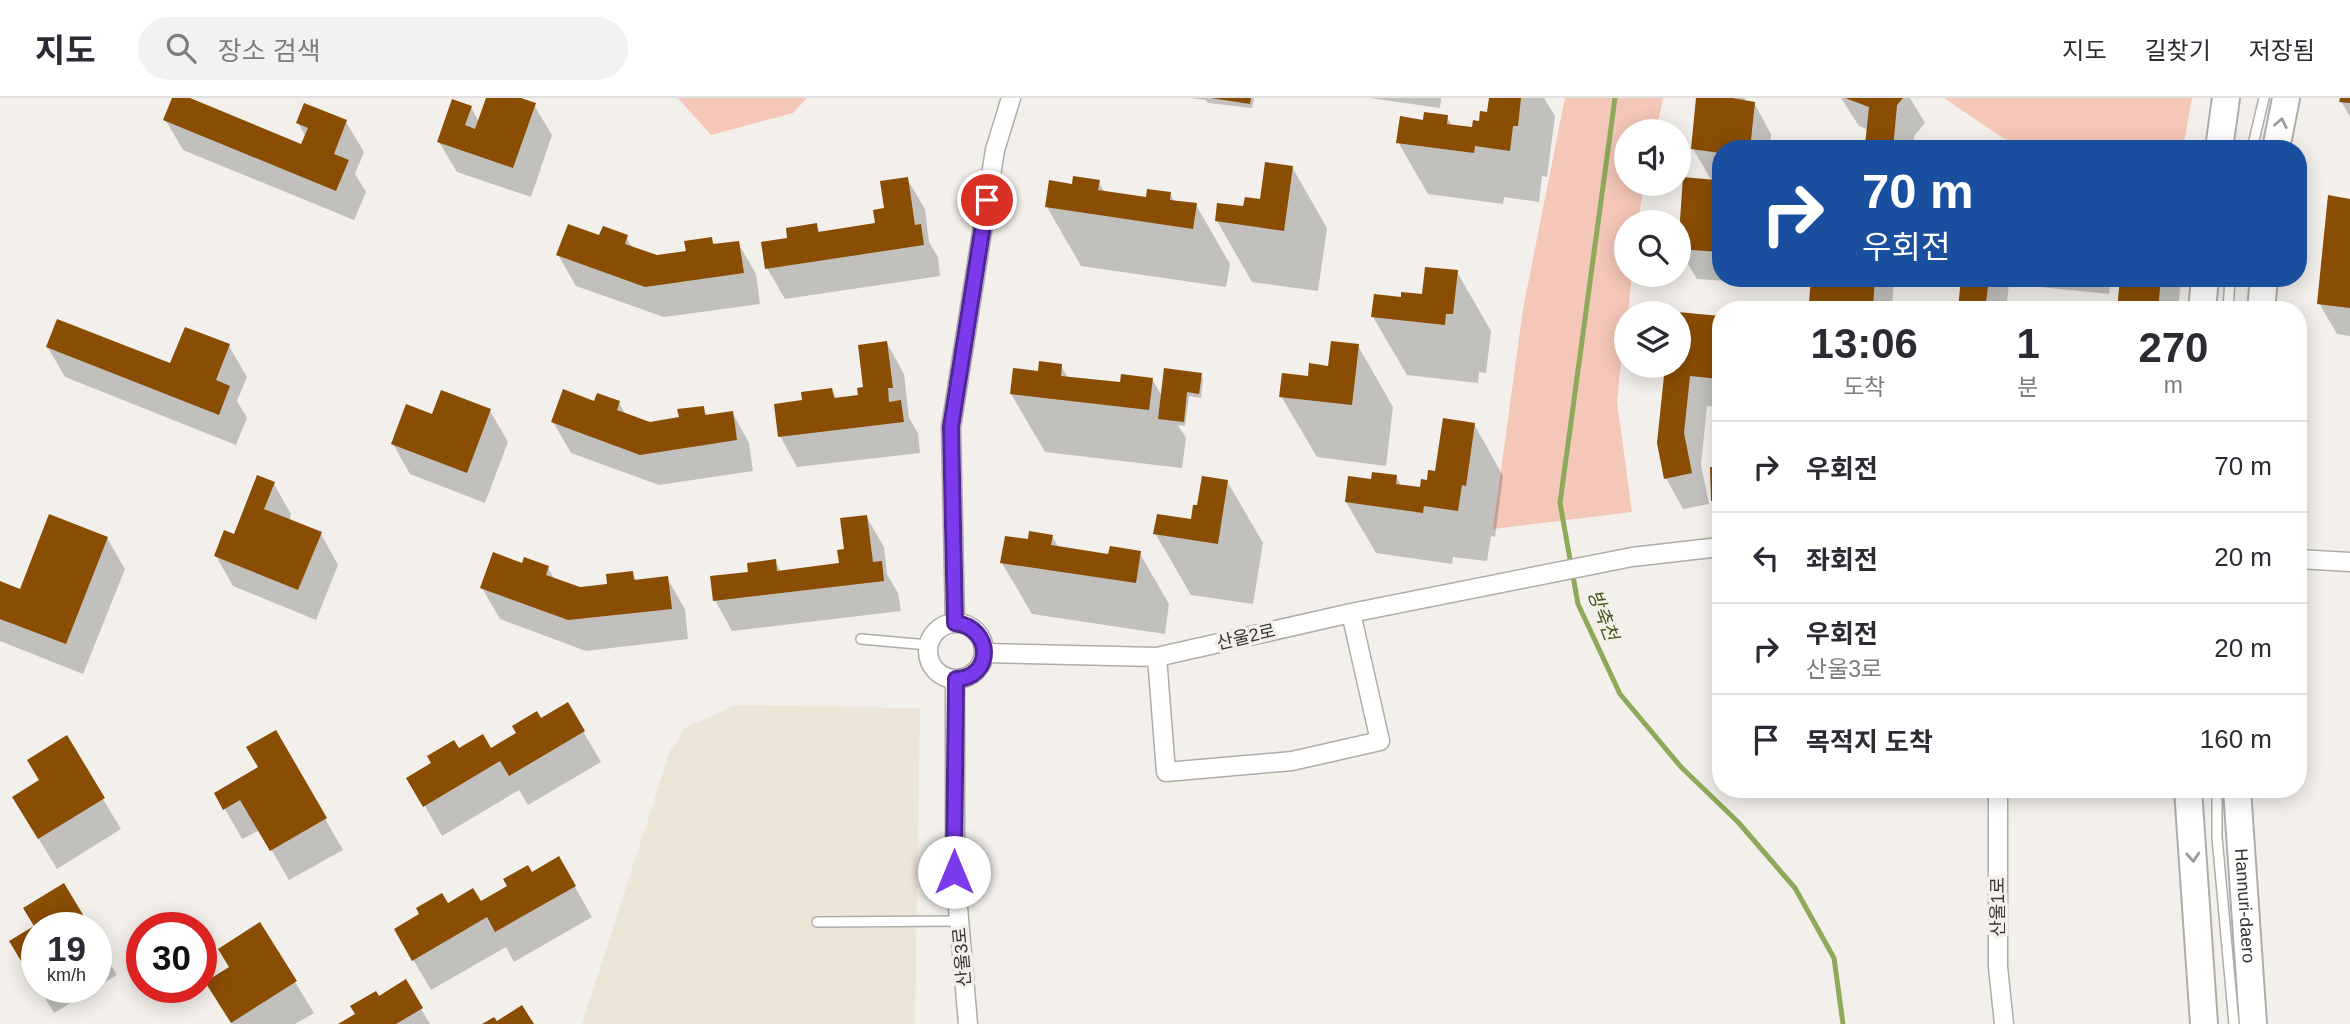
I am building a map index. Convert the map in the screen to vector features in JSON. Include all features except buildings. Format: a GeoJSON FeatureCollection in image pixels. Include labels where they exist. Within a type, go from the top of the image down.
{"type":"FeatureCollection","features":[{"type":"Feature","properties":{"kind":"street"},"geometry":{"type":"LineString","coordinates":[[955,623],[951,427],[995,150],[1011,98]]}},
{"type":"Feature","properties":{"kind":"street"},"geometry":{"type":"LineString","coordinates":[[2220,140],[2226,98]]}},
{"type":"Feature","properties":{"kind":"street"},"geometry":{"type":"LineString","coordinates":[[2278,140],[2286,98]]}},
{"type":"Feature","properties":{"kind":"street","name":"산울2로"},"geometry":{"type":"LineString","coordinates":[[984,653],[1157,657],[1351,613],[1632,557],[1712,548]]}},
{"type":"Feature","properties":{"kind":"street"},"geometry":{"type":"LineString","coordinates":[[2307,560],[2350,562]]}},
{"type":"Feature","properties":{"kind":"street"},"geometry":{"type":"LineString","coordinates":[[1157,657],[1166,772],[1292,761],[1380,741],[1351,613]]}},
{"type":"Feature","properties":{"kind":"street"},"geometry":{"type":"LineString","coordinates":[[955,623],[972,628],[979,635],[984,653],[977,670],[969,676],[956,679],[942,676],[934,670],[928,654],[928,645],[938,630],[955,623]]}},
{"type":"Feature","properties":{"kind":"street","name":"산울3로"},"geometry":{"type":"LineString","coordinates":[[956,679],[954,872],[968,1024]]}},
{"type":"Feature","properties":{"kind":"street","name":"산울1로"},"geometry":{"type":"LineString","coordinates":[[1998,798],[1998,967],[2004,1024]]}},
{"type":"Feature","properties":{"kind":"street"},"geometry":{"type":"LineString","coordinates":[[2189,798],[2204,1024]]}},
{"type":"Feature","properties":{"kind":"street","name":"Hannuri-daero"},"geometry":{"type":"LineString","coordinates":[[2238,798],[2253,1024]]}},
{"type":"Feature","properties":{"kind":"lane"},"geometry":{"type":"LineString","coordinates":[[2254,140],[2264,98]]}},
{"type":"Feature","properties":{"kind":"lane"},"geometry":{"type":"LineString","coordinates":[[861,639],[928,645]]}},
{"type":"Feature","properties":{"kind":"lane"},"geometry":{"type":"LineString","coordinates":[[2217,798],[2217,837],[2234,1024]]}},
{"type":"Feature","properties":{"kind":"lane"},"geometry":{"type":"LineString","coordinates":[[817,922],[959,921]]}},
{"type":"Feature","properties":{"kind":"shaded area"},"geometry":{"type":"Polygon","coordinates":[[[678,98],[807,98],[793,113],[711,135],[678,98]]]}},
{"type":"Feature","properties":{"kind":"shaded area"},"geometry":{"type":"Polygon","coordinates":[[[1565,98],[1663,98],[1659,119],[1614,119],[1614,196],[1642,196],[1640,210],[1614,210],[1614,287],[1631,287],[1629,301],[1614,301],[1614,378],[1619,378],[1617,402],[1632,512],[1493,529],[1523,309],[1565,98]]]}},
{"type":"Feature","properties":{"kind":"shaded area"},"geometry":{"type":"Polygon","coordinates":[[[1944,98],[2192,98],[2185,140],[2003,138],[1944,98]]]}},
{"type":"Feature","properties":{"kind":"shaded area"},"geometry":{"type":"Polygon","coordinates":[[[736,705],[920,708],[915,1024],[582,1024],[670,751],[686,727],[736,705]]]}},
{"type":"Feature","properties":{"kind":"waterway","name":"방축천"},"geometry":{"type":"LineString","coordinates":[[1615,98],[1560,503],[1578,604],[1620,694],[1681,767],[1712,797]]}},
{"type":"Feature","properties":{"kind":"waterway","name":"방축천"},"geometry":{"type":"LineString","coordinates":[[1713,798],[1738,822],[1795,888],[1834,958],[1843,1024]]}},
{"type":"Feature","properties":{"kind":"route"},"geometry":{"type":"LineString","coordinates":[[954,872],[956,679],[960,680],[977,670],[984,653],[979,635],[972,628],[955,623],[951,427],[987,200]]}}]}
